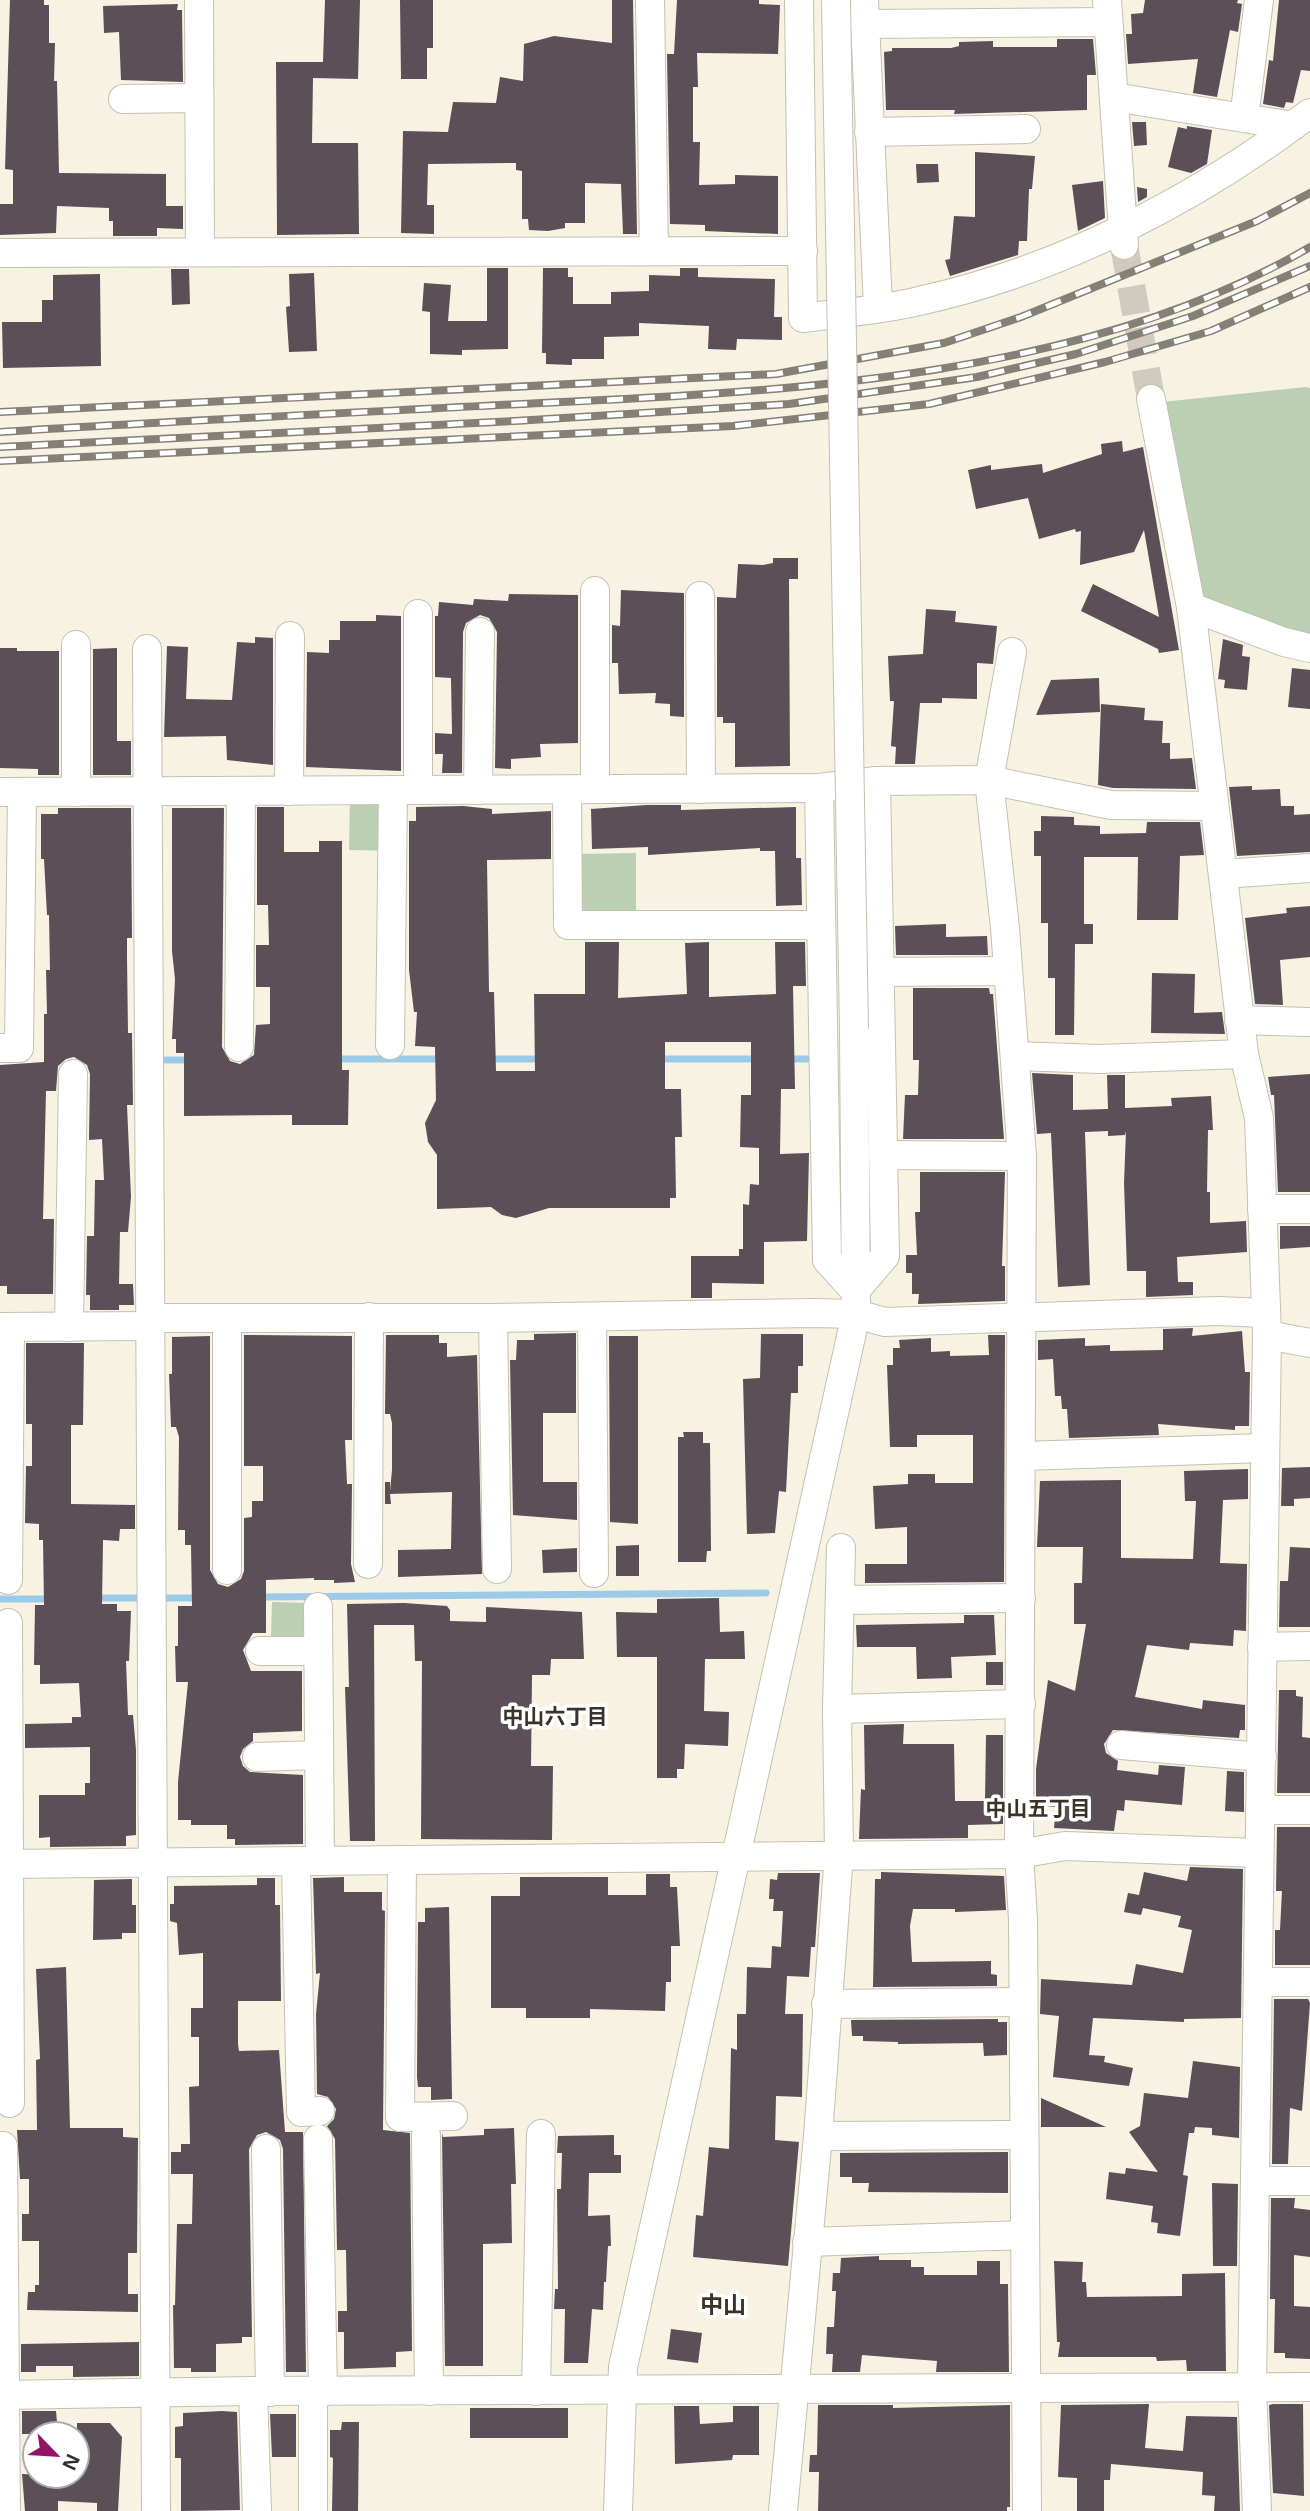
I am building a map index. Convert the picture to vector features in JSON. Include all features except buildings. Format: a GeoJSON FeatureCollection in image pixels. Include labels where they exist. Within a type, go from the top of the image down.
{"type":"FeatureCollection","features":[{"type":"Feature","properties":{"kind":"street"},"geometry":{"type":"LineString","coordinates":[[199,0],[200,252]]}},
{"type":"Feature","properties":{"kind":"street"},"geometry":{"type":"LineString","coordinates":[[650,0],[654,251]]}},
{"type":"Feature","properties":{"kind":"street"},"geometry":{"type":"LineString","coordinates":[[799,0],[803,318],[919,301],[1018,272],[1075,248],[1124,237],[1253,157],[1302,119]]}},
{"type":"Feature","properties":{"kind":"street"},"geometry":{"type":"LineString","coordinates":[[618,2511],[620,2390],[660,2193],[737,1858],[855,1303],[854,1029],[836,0]]}},
{"type":"Feature","properties":{"kind":"street"},"geometry":{"type":"LineString","coordinates":[[1244,118],[1259,0]]}},
{"type":"Feature","properties":{"kind":"street"},"geometry":{"type":"LineString","coordinates":[[878,307],[864,12],[1108,11],[1124,237]]}},
{"type":"Feature","properties":{"kind":"street"},"geometry":{"type":"LineString","coordinates":[[1114,97],[1244,118],[1302,119]]}},
{"type":"Feature","properties":{"kind":"street"},"geometry":{"type":"LineString","coordinates":[[123,99],[199,98]]}},
{"type":"Feature","properties":{"kind":"street"},"geometry":{"type":"LineString","coordinates":[[869,132],[1026,129]]}},
{"type":"Feature","properties":{"kind":"street"},"geometry":{"type":"LineString","coordinates":[[0,253],[803,251]]}},
{"type":"Feature","properties":{"kind":"street"},"geometry":{"type":"LineString","coordinates":[[1151,399],[1191,607],[1206,711],[1214,806],[1239,1020],[1259,1118],[1266,1324],[1252,2387],[1257,2511]]}},
{"type":"Feature","properties":{"kind":"street"},"geometry":{"type":"LineString","coordinates":[[595,591],[595,789]]}},
{"type":"Feature","properties":{"kind":"street"},"geometry":{"type":"LineString","coordinates":[[700,596],[702,789]]}},
{"type":"Feature","properties":{"kind":"street"},"geometry":{"type":"LineString","coordinates":[[1191,607],[1284,642],[1310,648]]}},
{"type":"Feature","properties":{"kind":"street"},"geometry":{"type":"LineString","coordinates":[[390,1045],[418,614]]}},
{"type":"Feature","properties":{"kind":"street"},"geometry":{"type":"LineString","coordinates":[[478,790],[480,632]]}},
{"type":"Feature","properties":{"kind":"street"},"geometry":{"type":"LineString","coordinates":[[289,636],[289,791]]}},
{"type":"Feature","properties":{"kind":"street"},"geometry":{"type":"LineString","coordinates":[[76,645],[76,792]]}},
{"type":"Feature","properties":{"kind":"street"},"geometry":{"type":"LineString","coordinates":[[147,649],[155,1863],[156,2511]]}},
{"type":"Feature","properties":{"kind":"street"},"geometry":{"type":"LineString","coordinates":[[1012,652],[989,780],[1022,1156],[1023,1456],[1019,1854],[1023,2002],[1027,2511]]}},
{"type":"Feature","properties":{"kind":"street"},"geometry":{"type":"LineString","coordinates":[[0,1048],[19,1048],[11,792],[819,788],[876,781],[989,780],[1111,805],[1214,806]]}},
{"type":"Feature","properties":{"kind":"street"},"geometry":{"type":"LineString","coordinates":[[855,1303],[885,1256],[876,781]]}},
{"type":"Feature","properties":{"kind":"street"},"geometry":{"type":"LineString","coordinates":[[819,788],[827,1261],[855,1303],[885,1322],[1218,1311],[1266,1324],[1310,1343]]}},
{"type":"Feature","properties":{"kind":"street"},"geometry":{"type":"LineString","coordinates":[[567,790],[568,925],[821,925]]}},
{"type":"Feature","properties":{"kind":"street"},"geometry":{"type":"LineString","coordinates":[[239,1047],[241,791]]}},
{"type":"Feature","properties":{"kind":"street"},"geometry":{"type":"LineString","coordinates":[[1223,874],[1310,868]]}},
{"type":"Feature","properties":{"kind":"street"},"geometry":{"type":"LineString","coordinates":[[879,971],[1007,971]]}},
{"type":"Feature","properties":{"kind":"street"},"geometry":{"type":"LineString","coordinates":[[822,1014],[880,1012]]}},
{"type":"Feature","properties":{"kind":"street"},"geometry":{"type":"LineString","coordinates":[[1239,1020],[1310,1022]]}},
{"type":"Feature","properties":{"kind":"street"},"geometry":{"type":"LineString","coordinates":[[1015,1056],[1100,1059],[1244,1054]]}},
{"type":"Feature","properties":{"kind":"street"},"geometry":{"type":"LineString","coordinates":[[69,1327],[73,1074]]}},
{"type":"Feature","properties":{"kind":"street"},"geometry":{"type":"LineString","coordinates":[[884,1155],[1022,1156]]}},
{"type":"Feature","properties":{"kind":"street"},"geometry":{"type":"LineString","coordinates":[[1262,1209],[1310,1209]]}},
{"type":"Feature","properties":{"kind":"street"},"geometry":{"type":"LineString","coordinates":[[8,1580],[5,1327],[69,1327],[227,1319],[592,1317],[855,1303]]}},
{"type":"Feature","properties":{"kind":"street"},"geometry":{"type":"LineString","coordinates":[[368,1564],[369,1317]]}},
{"type":"Feature","properties":{"kind":"street"},"geometry":{"type":"LineString","coordinates":[[592,1317],[594,1573]]}},
{"type":"Feature","properties":{"kind":"street"},"geometry":{"type":"LineString","coordinates":[[493,1318],[497,1569]]}},
{"type":"Feature","properties":{"kind":"street"},"geometry":{"type":"LineString","coordinates":[[227,1319],[227,1570]]}},
{"type":"Feature","properties":{"kind":"street"},"geometry":{"type":"LineString","coordinates":[[1023,1456],[1264,1448]]}},
{"type":"Feature","properties":{"kind":"street"},"geometry":{"type":"LineString","coordinates":[[783,2511],[818,2136],[839,1854],[837,1709],[841,1548]]}},
{"type":"Feature","properties":{"kind":"street"},"geometry":{"type":"LineString","coordinates":[[841,1600],[1021,1598]]}},
{"type":"Feature","properties":{"kind":"street"},"geometry":{"type":"LineString","coordinates":[[318,1607],[318,1755],[308,1861],[300,2112],[320,2111]]}},
{"type":"Feature","properties":{"kind":"street"},"geometry":{"type":"LineString","coordinates":[[8,1623],[5,1864],[10,2103]]}},
{"type":"Feature","properties":{"kind":"street"},"geometry":{"type":"LineString","coordinates":[[1262,1647],[1310,1646]]}},
{"type":"Feature","properties":{"kind":"street"},"geometry":{"type":"LineString","coordinates":[[260,1651],[318,1651]]}},
{"type":"Feature","properties":{"kind":"street"},"geometry":{"type":"LineString","coordinates":[[837,1709],[1021,1704]]}},
{"type":"Feature","properties":{"kind":"street"},"geometry":{"type":"LineString","coordinates":[[1121,1745],[1262,1757]]}},
{"type":"Feature","properties":{"kind":"street"},"geometry":{"type":"LineString","coordinates":[[257,1757],[318,1755]]}},
{"type":"Feature","properties":{"kind":"street"},"geometry":{"type":"LineString","coordinates":[[1260,1810],[1310,1810]]}},
{"type":"Feature","properties":{"kind":"street"},"geometry":{"type":"LineString","coordinates":[[5,1864],[1019,1854],[1065,1846],[1259,1853]]}},
{"type":"Feature","properties":{"kind":"street"},"geometry":{"type":"LineString","coordinates":[[402,1862],[400,2117],[453,2116]]}},
{"type":"Feature","properties":{"kind":"street"},"geometry":{"type":"LineString","coordinates":[[1259,1982],[1310,1982]]}},
{"type":"Feature","properties":{"kind":"street"},"geometry":{"type":"LineString","coordinates":[[826,2004],[1023,2002]]}},
{"type":"Feature","properties":{"kind":"street"},"geometry":{"type":"LineString","coordinates":[[536,2391],[541,2134]]}},
{"type":"Feature","properties":{"kind":"street"},"geometry":{"type":"LineString","coordinates":[[426,2135],[429,2391]]}},
{"type":"Feature","properties":{"kind":"street"},"geometry":{"type":"LineString","coordinates":[[818,2136],[1023,2135]]}},
{"type":"Feature","properties":{"kind":"street"},"geometry":{"type":"LineString","coordinates":[[313,2511],[318,2392],[318,2139]]}},
{"type":"Feature","properties":{"kind":"street"},"geometry":{"type":"LineString","coordinates":[[4,2146],[3,2395],[6,2511]]}},
{"type":"Feature","properties":{"kind":"street"},"geometry":{"type":"LineString","coordinates":[[257,2511],[266,2149]]}},
{"type":"Feature","properties":{"kind":"street"},"geometry":{"type":"LineString","coordinates":[[1255,2181],[1310,2181]]}},
{"type":"Feature","properties":{"kind":"street"},"geometry":{"type":"LineString","coordinates":[[807,2242],[1023,2235]]}},
{"type":"Feature","properties":{"kind":"street"},"geometry":{"type":"LineString","coordinates":[[3,2395],[1310,2387]]}},
{"type":"Feature","properties":{"kind":"green space"},"geometry":{"type":"Polygon","coordinates":[[[1310,388],[1310,636],[1277,629],[1199,598],[1162,402],[1310,388]]]}},
{"type":"Feature","properties":{"kind":"green space"},"geometry":{"type":"Polygon","coordinates":[[[393,790],[392,851],[349,850],[350,791],[393,790]]]}},
{"type":"Feature","properties":{"kind":"green space"},"geometry":{"type":"Polygon","coordinates":[[[636,853],[636,912],[586,912],[578,906],[577,854],[636,853]]]}},
{"type":"Feature","properties":{"kind":"green space"},"geometry":{"type":"Polygon","coordinates":[[[272,1602],[309,1603],[308,1630],[301,1638],[271,1638],[272,1602]]]}},
{"type":"Feature","properties":{"kind":"waterway"},"geometry":{"type":"LineString","coordinates":[[333,1059],[444,1059]]}},
{"type":"Feature","properties":{"kind":"waterway"},"geometry":{"type":"LineString","coordinates":[[487,1059],[542,1059]]}},
{"type":"Feature","properties":{"kind":"waterway"},"geometry":{"type":"LineString","coordinates":[[655,1059],[759,1059]]}},
{"type":"Feature","properties":{"kind":"waterway"},"geometry":{"type":"LineString","coordinates":[[785,1059],[819,1059]]}},
{"type":"Feature","properties":{"kind":"waterway"},"geometry":{"type":"LineString","coordinates":[[157,1060],[192,1060]]}},
{"type":"Feature","properties":{"kind":"waterway"},"geometry":{"type":"LineString","coordinates":[[259,1597],[766,1593]]}},
{"type":"Feature","properties":{"kind":"waterway"},"geometry":{"type":"LineString","coordinates":[[95,1598],[146,1598]]}},
{"type":"Feature","properties":{"kind":"waterway"},"geometry":{"type":"LineString","coordinates":[[158,1598],[198,1598]]}},
{"type":"Feature","properties":{"kind":"waterway"},"geometry":{"type":"LineString","coordinates":[[0,1599],[51,1599]]}},
{"type":"Feature","properties":{"kind":"tunnel"},"geometry":{"type":"LineString","coordinates":[[1124,245],[1151,399]]}},
{"type":"Feature","properties":{"kind":"railway"},"geometry":{"type":"LineString","coordinates":[[0,412],[776,374],[944,343],[1021,317],[1257,221],[1310,193]]}},
{"type":"Feature","properties":{"kind":"railway"},"geometry":{"type":"LineString","coordinates":[[0,432],[721,393],[927,371],[1029,352],[1128,326],[1222,291],[1310,247]]}},
{"type":"Feature","properties":{"kind":"railway"},"geometry":{"type":"LineString","coordinates":[[0,447],[789,404],[977,377],[1076,354],[1193,316],[1310,266]]}},
{"type":"Feature","properties":{"kind":"railway"},"geometry":{"type":"LineString","coordinates":[[0,461],[733,426],[929,404],[1105,362],[1211,331],[1310,287]]}},
{"type":"Feature","properties":{"kind":"district","name":"中山六丁目"},"geometry":{"type":"Point","coordinates":[555,1717]}},
{"type":"Feature","properties":{"kind":"district","name":"中山五丁目"},"geometry":{"type":"Point","coordinates":[1038,1809]}},
{"type":"Feature","properties":{"kind":"district","name":"中山"},"geometry":{"type":"Point","coordinates":[723,2305]}}]}
